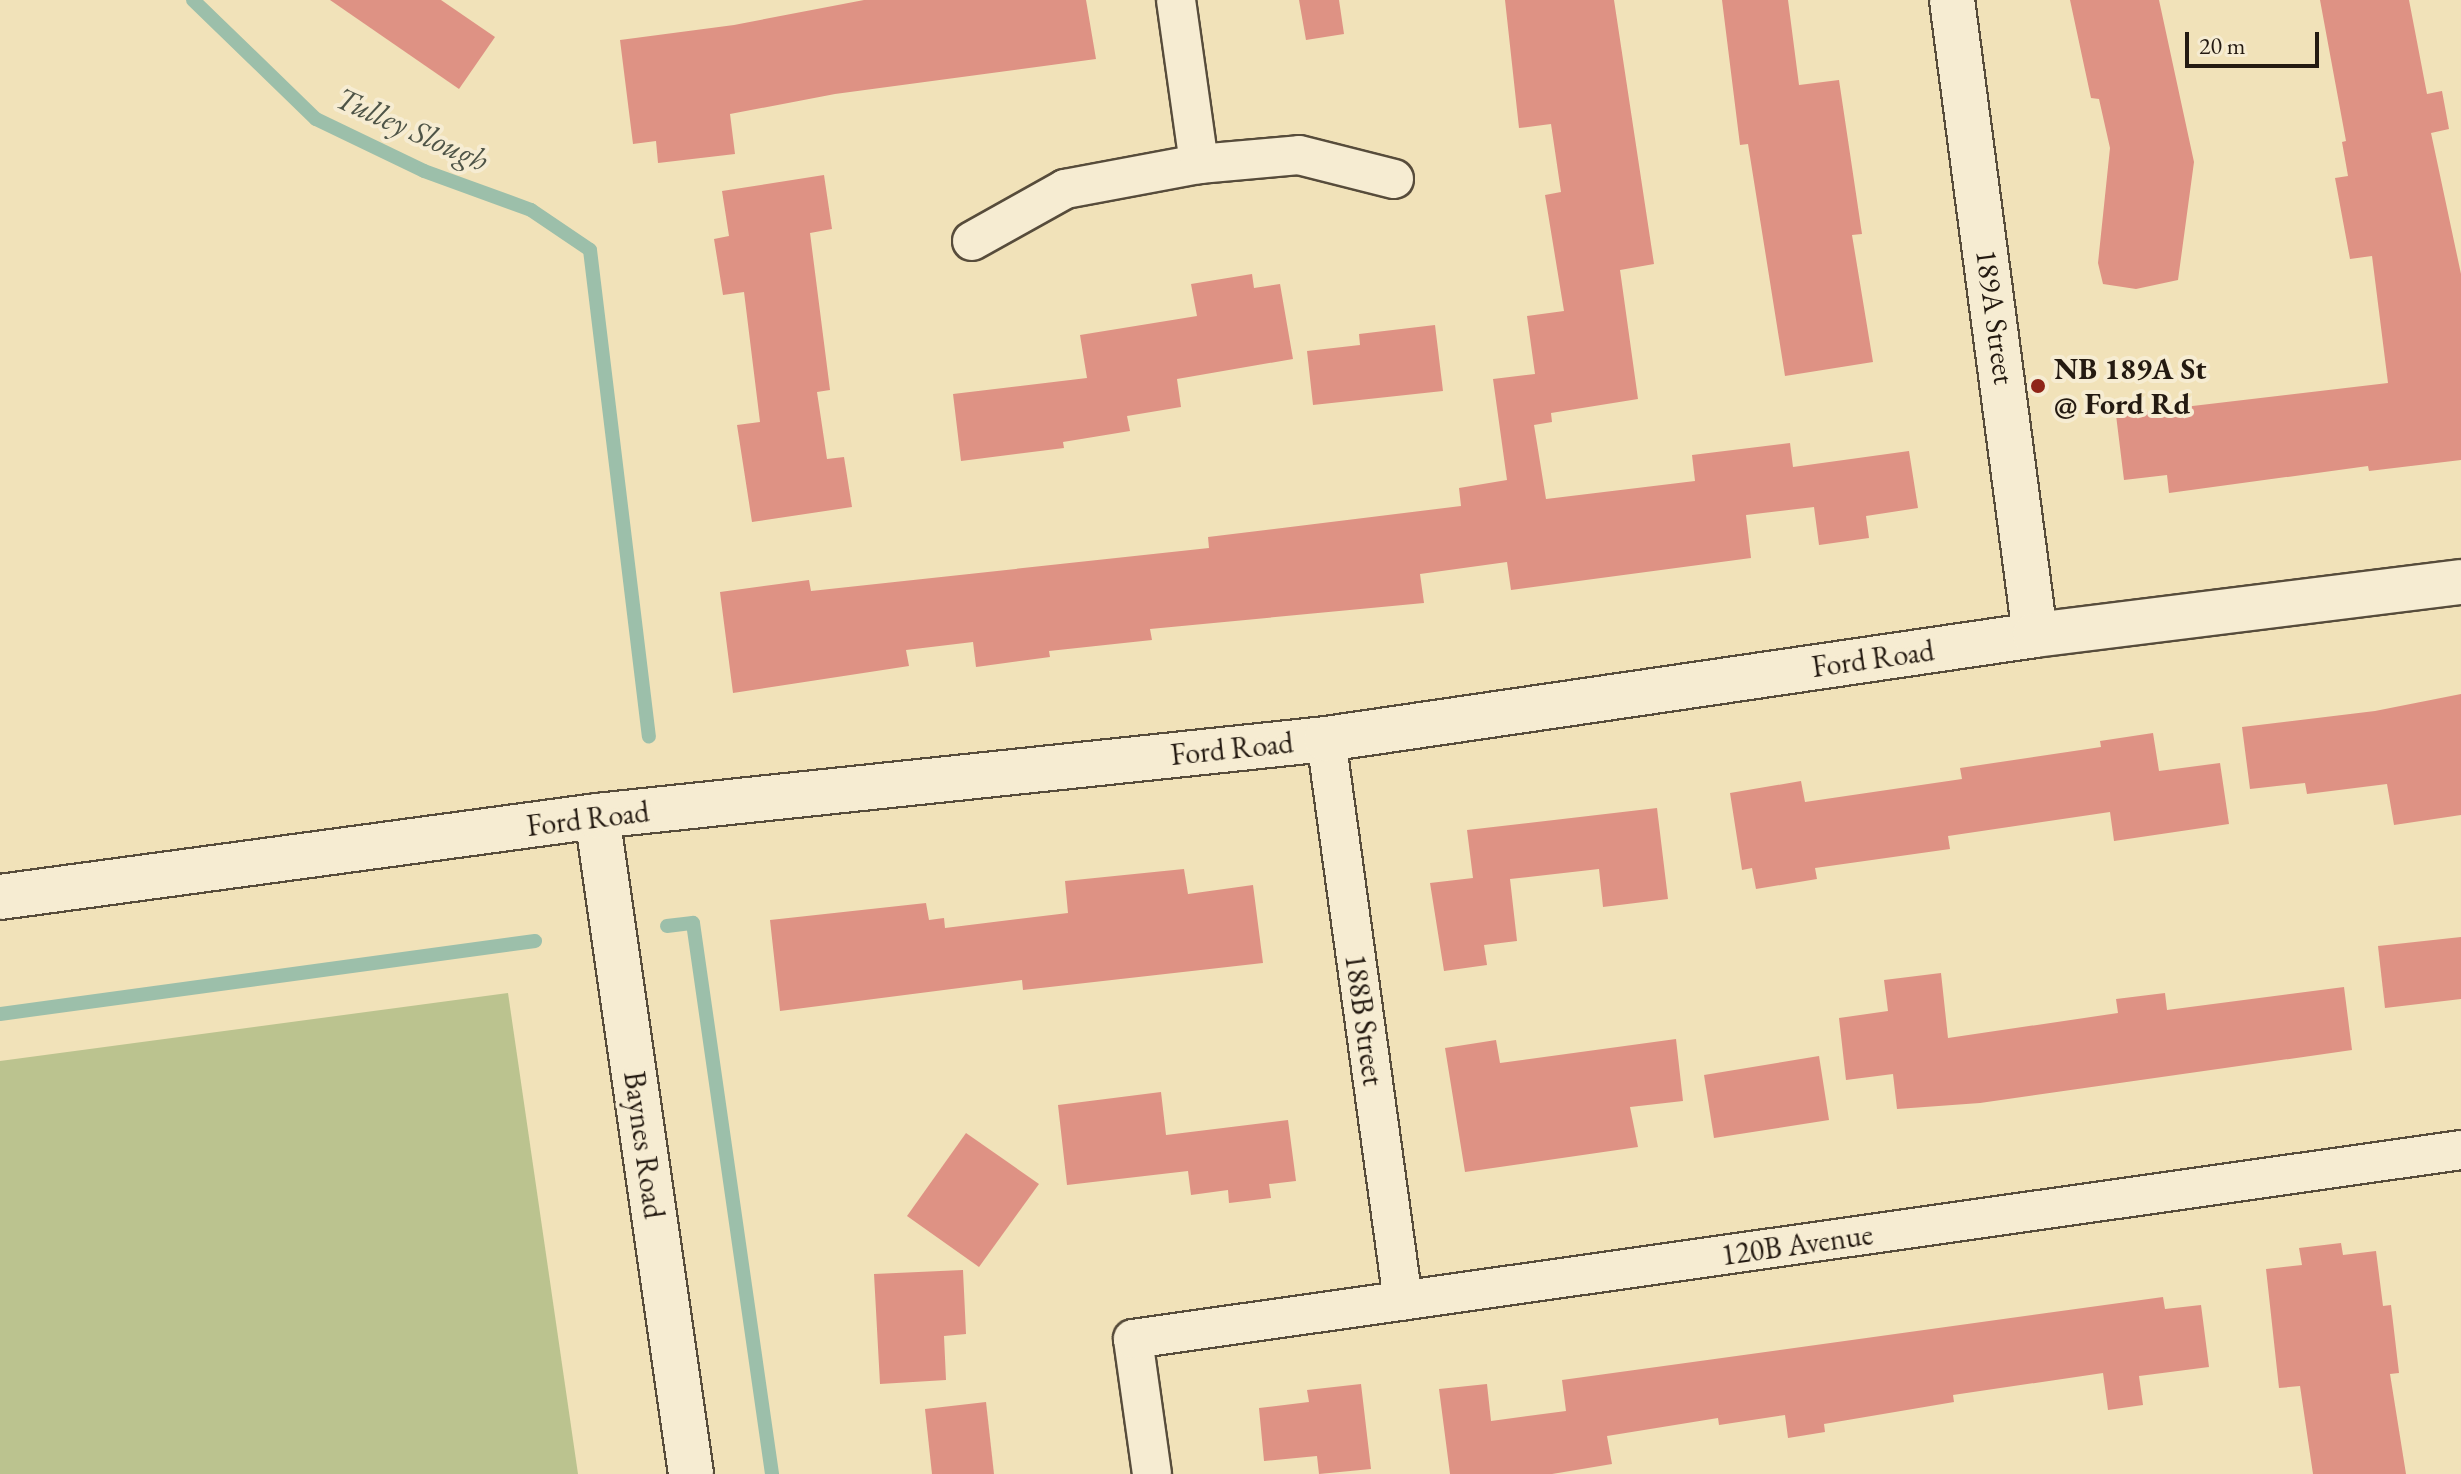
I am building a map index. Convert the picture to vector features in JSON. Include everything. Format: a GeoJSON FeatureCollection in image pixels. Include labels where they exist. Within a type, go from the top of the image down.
{"type":"FeatureCollection","features":[{"type":"Feature","properties":{"kind":"main road","name":"189A Street"},"geometry":{"type":"LineString","coordinates":[[1952,0],[2035,635]]}},
{"type":"Feature","properties":{"kind":"main road","name":"Ford Road"},"geometry":{"type":"LineString","coordinates":[[0,897],[597,816],[1326,739],[2035,635],[2461,582]]}},
{"type":"Feature","properties":{"kind":"main road","name":"Baynes Road"},"geometry":{"type":"LineString","coordinates":[[597,816],[691,1474]]}},
{"type":"Feature","properties":{"kind":"street"},"geometry":{"type":"LineString","coordinates":[[1176,0],[1199,164]]}},
{"type":"Feature","properties":{"kind":"street"},"geometry":{"type":"LineString","coordinates":[[972,241],[1065,189],[1199,164],[1299,155],[1394,179]]}},
{"type":"Feature","properties":{"kind":"street","name":"188B Street"},"geometry":{"type":"LineString","coordinates":[[1326,739],[1403,1301]]}},
{"type":"Feature","properties":{"kind":"street","name":"120B Avenue"},"geometry":{"type":"LineString","coordinates":[[1152,1474],[1133,1339],[2461,1150]]}},
{"type":"Feature","properties":{"kind":"green space"},"geometry":{"type":"Polygon","coordinates":[[[508,993],[578,1474],[0,1474],[0,1061],[508,993]]]}},
{"type":"Feature","properties":{"kind":"building"},"geometry":{"type":"Polygon","coordinates":[[[330,0],[441,0],[495,37],[459,89],[330,0]]]}},
{"type":"Feature","properties":{"kind":"building"},"geometry":{"type":"Polygon","coordinates":[[[864,0],[1086,0],[1096,59],[835,94],[730,114],[735,154],[658,163],[656,141],[633,144],[620,40],[734,25],[864,0]]]}},
{"type":"Feature","properties":{"kind":"building"},"geometry":{"type":"Polygon","coordinates":[[[1299,0],[1339,0],[1344,34],[1306,40],[1299,0]]]}},
{"type":"Feature","properties":{"kind":"building"},"geometry":{"type":"Polygon","coordinates":[[[1505,0],[1614,0],[1654,264],[1620,270],[1638,399],[1551,413],[1552,422],[1534,425],[1546,499],[1695,481],[1692,455],[1790,443],[1793,467],[1909,451],[1918,508],[1866,516],[1869,538],[1819,545],[1814,507],[1746,515],[1751,558],[1511,590],[1507,562],[1420,574],[1424,603],[1150,629],[1152,640],[1049,651],[1050,657],[976,667],[973,642],[906,650],[909,666],[733,693],[720,592],[809,580],[811,591],[1209,548],[1208,537],[1461,506],[1459,488],[1507,480],[1493,379],[1535,374],[1527,316],[1564,311],[1545,195],[1561,192],[1551,124],[1519,128],[1505,0]]]}},
{"type":"Feature","properties":{"kind":"building"},"geometry":{"type":"Polygon","coordinates":[[[1722,0],[1788,0],[1799,85],[1839,80],[1862,234],[1852,235],[1873,362],[1785,376],[1748,144],[1740,145],[1722,0]]]}},
{"type":"Feature","properties":{"kind":"building"},"geometry":{"type":"Polygon","coordinates":[[[2070,0],[2159,0],[2194,162],[2178,280],[2136,289],[2103,284],[2098,263],[2110,148],[2099,99],[2091,98],[2070,0]]]}},
{"type":"Feature","properties":{"kind":"building"},"geometry":{"type":"Polygon","coordinates":[[[2320,0],[2409,0],[2427,94],[2442,91],[2449,129],[2431,133],[2461,274],[2461,460],[2369,471],[2368,466],[2169,493],[2167,475],[2124,480],[2116,415],[2388,383],[2372,256],[2350,259],[2335,178],[2348,176],[2342,142],[2346,141],[2320,0]]]}},
{"type":"Feature","properties":{"kind":"building"},"geometry":{"type":"Polygon","coordinates":[[[824,175],[832,229],[810,233],[830,390],[817,392],[827,459],[844,457],[852,507],[752,522],[737,425],[760,422],[744,292],[723,295],[714,239],[729,236],[722,191],[824,175]]]}},
{"type":"Feature","properties":{"kind":"building"},"geometry":{"type":"Polygon","coordinates":[[[1252,274],[1254,288],[1280,284],[1293,359],[1177,379],[1181,407],[1127,416],[1130,431],[1063,442],[1064,448],[961,461],[953,394],[1087,378],[1080,335],[1197,316],[1191,284],[1252,274]]]}},
{"type":"Feature","properties":{"kind":"building"},"geometry":{"type":"Polygon","coordinates":[[[1435,325],[1443,391],[1313,405],[1307,351],[1360,345],[1359,334],[1435,325]]]}},
{"type":"Feature","properties":{"kind":"building"},"geometry":{"type":"Polygon","coordinates":[[[2461,694],[2461,815],[2394,825],[2387,784],[2307,794],[2305,783],[2250,789],[2242,727],[2375,711],[2461,694]]]}},
{"type":"Feature","properties":{"kind":"building"},"geometry":{"type":"Polygon","coordinates":[[[2153,733],[2159,771],[2220,763],[2229,824],[2114,841],[2110,812],[1948,836],[1950,849],[1815,868],[1817,879],[1756,889],[1752,868],[1742,870],[1730,793],[1801,781],[1805,802],[1962,779],[1960,768],[2101,747],[2100,741],[2153,733]]]}},
{"type":"Feature","properties":{"kind":"building"},"geometry":{"type":"Polygon","coordinates":[[[1657,808],[1668,899],[1603,907],[1599,869],[1510,879],[1517,941],[1484,945],[1487,965],[1444,971],[1430,883],[1473,878],[1467,830],[1657,808]]]}},
{"type":"Feature","properties":{"kind":"building"},"geometry":{"type":"Polygon","coordinates":[[[1184,869],[1188,894],[1253,885],[1263,963],[1023,990],[1022,980],[780,1011],[770,920],[926,903],[929,920],[944,918],[945,928],[1068,913],[1065,881],[1184,869]]]}},
{"type":"Feature","properties":{"kind":"building"},"geometry":{"type":"Polygon","coordinates":[[[2461,937],[2461,999],[2385,1008],[2378,946],[2461,937]]]}},
{"type":"Feature","properties":{"kind":"building"},"geometry":{"type":"Polygon","coordinates":[[[1941,973],[1948,1038],[2118,1013],[2116,999],[2165,993],[2167,1010],[2344,987],[2352,1050],[1980,1103],[1897,1109],[1893,1074],[1846,1080],[1839,1018],[1888,1011],[1884,980],[1941,973]]]}},
{"type":"Feature","properties":{"kind":"building"},"geometry":{"type":"Polygon","coordinates":[[[1676,1039],[1683,1101],[1630,1107],[1638,1147],[1465,1172],[1445,1048],[1496,1040],[1500,1063],[1676,1039]]]}},
{"type":"Feature","properties":{"kind":"building"},"geometry":{"type":"Polygon","coordinates":[[[1819,1056],[1829,1120],[1714,1138],[1704,1075],[1819,1056]]]}},
{"type":"Feature","properties":{"kind":"building"},"geometry":{"type":"Polygon","coordinates":[[[1161,1092],[1166,1135],[1288,1120],[1296,1181],[1269,1184],[1271,1198],[1229,1203],[1228,1190],[1191,1195],[1188,1171],[1067,1185],[1058,1105],[1161,1092]]]}},
{"type":"Feature","properties":{"kind":"building"},"geometry":{"type":"Polygon","coordinates":[[[966,1133],[1039,1184],[979,1267],[907,1216],[966,1133]]]}},
{"type":"Feature","properties":{"kind":"building"},"geometry":{"type":"Polygon","coordinates":[[[2341,1243],[2343,1255],[2376,1251],[2383,1306],[2391,1305],[2399,1373],[2390,1374],[2406,1474],[2313,1474],[2300,1386],[2279,1388],[2266,1269],[2302,1265],[2299,1248],[2341,1243]]]}},
{"type":"Feature","properties":{"kind":"building"},"geometry":{"type":"Polygon","coordinates":[[[963,1270],[966,1334],[944,1336],[946,1380],[880,1384],[874,1274],[963,1270]]]}},
{"type":"Feature","properties":{"kind":"building"},"geometry":{"type":"Polygon","coordinates":[[[2163,1297],[2165,1309],[2201,1305],[2209,1367],[2139,1376],[2143,1405],[2108,1410],[2103,1373],[1953,1395],[1954,1402],[1824,1424],[1825,1432],[1788,1438],[1785,1415],[1719,1425],[1718,1418],[1607,1436],[1612,1464],[1552,1474],[1450,1474],[1439,1389],[1487,1384],[1491,1421],[1566,1411],[1562,1380],[2163,1297]]]}},
{"type":"Feature","properties":{"kind":"building"},"geometry":{"type":"Polygon","coordinates":[[[1361,1384],[1371,1469],[1319,1474],[1317,1456],[1264,1461],[1259,1408],[1309,1402],[1307,1390],[1361,1384]]]}},
{"type":"Feature","properties":{"kind":"building"},"geometry":{"type":"Polygon","coordinates":[[[986,1402],[994,1474],[932,1474],[925,1409],[986,1402]]]}},
{"type":"Feature","properties":{"kind":"waterway","name":"Tulley Slough"},"geometry":{"type":"LineString","coordinates":[[193,0],[316,119],[424,171],[531,210],[590,250],[649,736]]}},
{"type":"Feature","properties":{"kind":"waterway"},"geometry":{"type":"LineString","coordinates":[[667,926],[693,923],[772,1474]]}},
{"type":"Feature","properties":{"kind":"waterway"},"geometry":{"type":"LineString","coordinates":[[0,1014],[535,941]]}},
{"type":"Feature","properties":{"kind":"place","name":"NB 189A St @ Ford Rd"},"geometry":{"type":"Point","coordinates":[2038,386]}}]}
